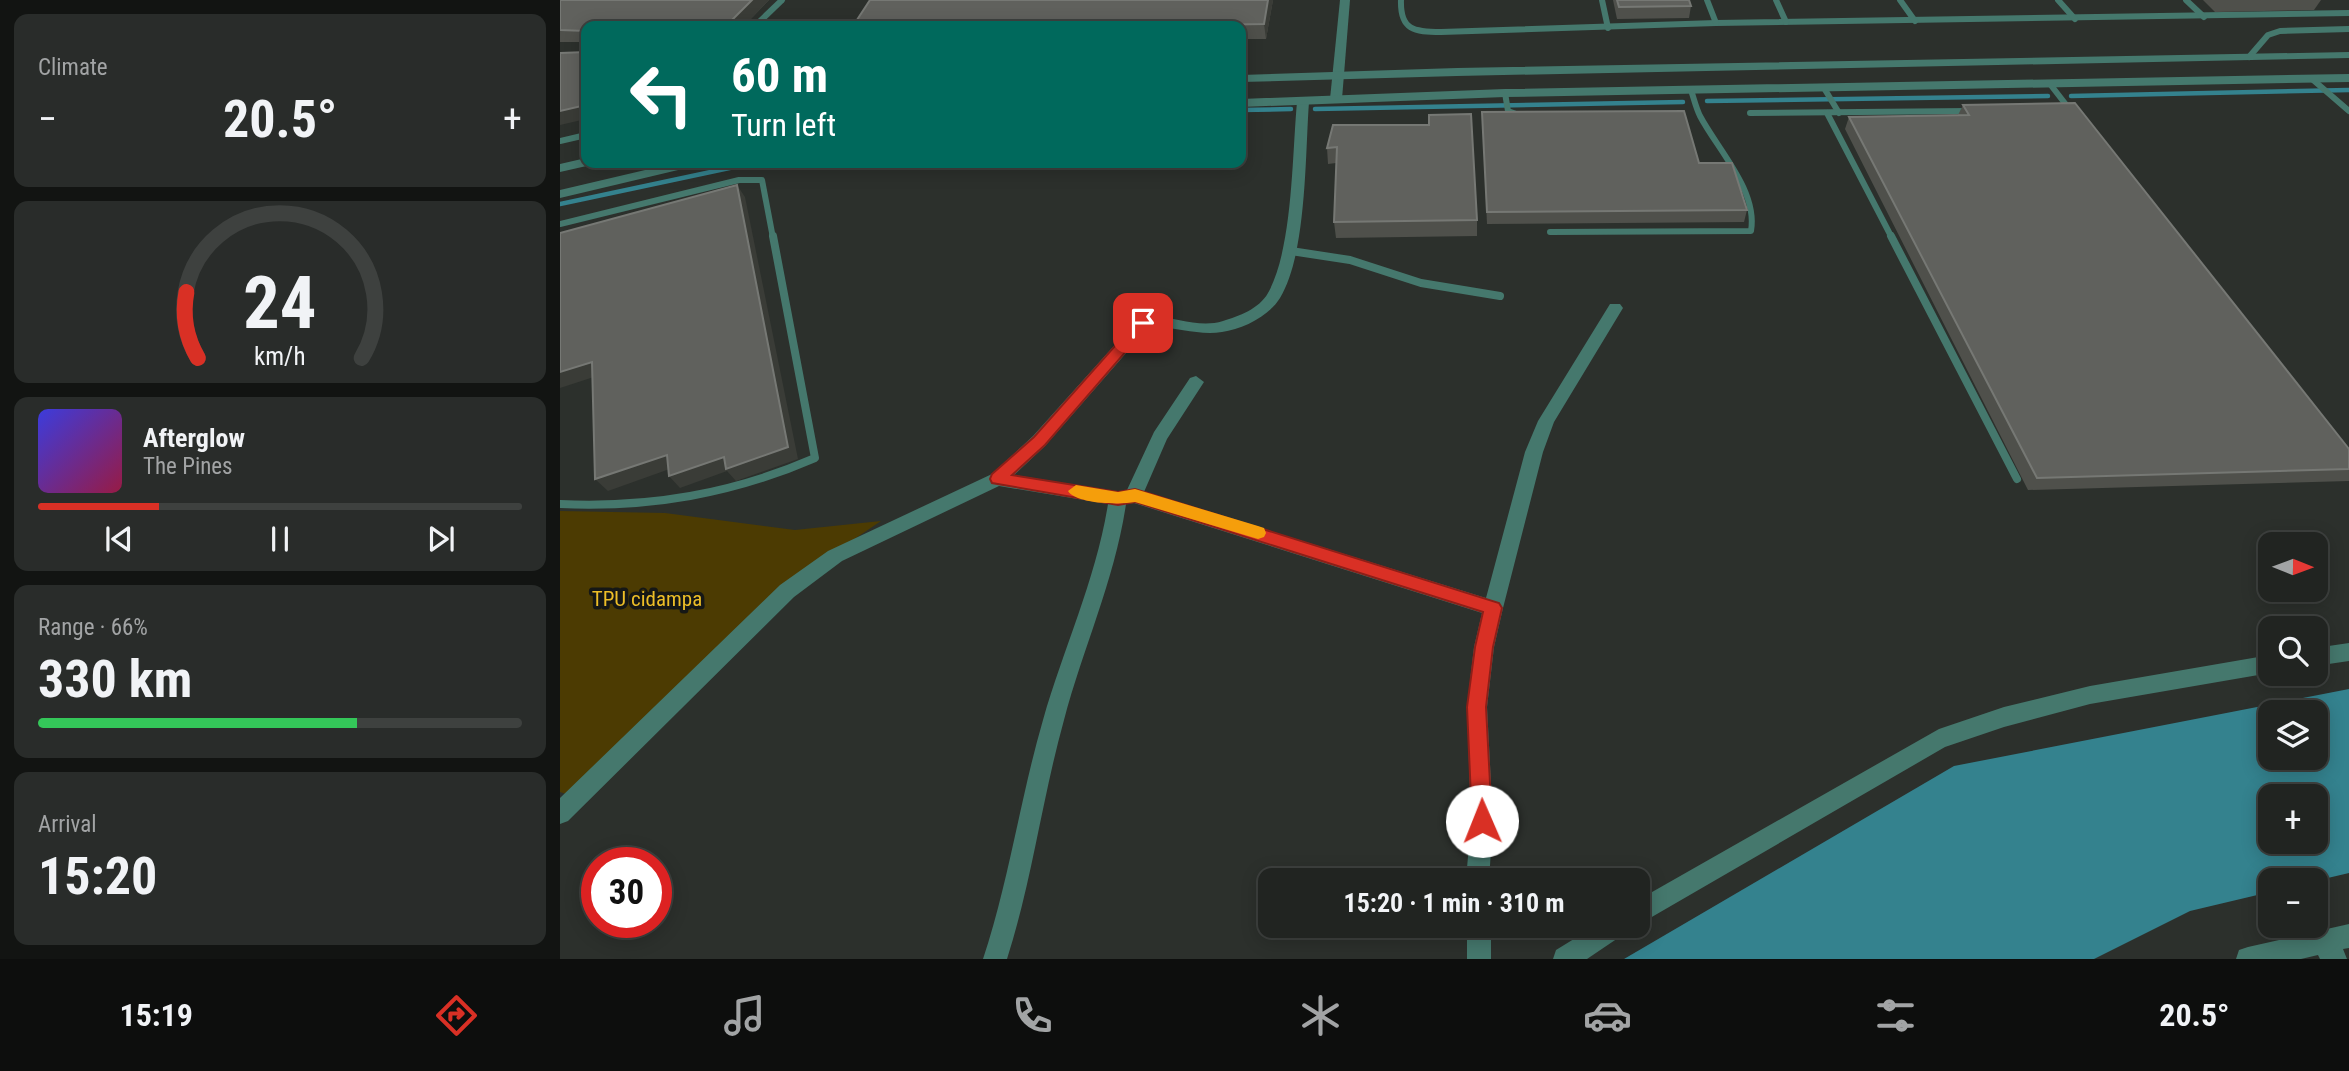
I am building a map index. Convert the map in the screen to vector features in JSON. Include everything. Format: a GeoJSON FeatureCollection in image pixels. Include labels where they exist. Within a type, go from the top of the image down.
{"type":"FeatureCollection","features":[{"type":"Feature","properties":{"kind":"street"},"geometry":{"type":"LineString","coordinates":[[1336,99],[1345,0]]}},
{"type":"Feature","properties":{"kind":"street"},"geometry":{"type":"LineString","coordinates":[[1246,79],[1339,78],[1457,72],[2349,55]]}},
{"type":"Feature","properties":{"kind":"street"},"geometry":{"type":"LineString","coordinates":[[2111,60],[2137,71],[2136,80],[2129,83]]}},
{"type":"Feature","properties":{"kind":"street"},"geometry":{"type":"LineString","coordinates":[[2165,60],[2171,73],[2187,81]]}},
{"type":"Feature","properties":{"kind":"street"},"geometry":{"type":"LineString","coordinates":[[1246,103],[1336,99],[1506,101],[1691,90],[1826,92],[2187,81],[2316,83],[2349,78]]}},
{"type":"Feature","properties":{"kind":"street"},"geometry":{"type":"LineString","coordinates":[[560,813],[787,591],[835,556],[998,479],[1039,441],[1143,323],[1160,321],[1211,329],[1260,313],[1274,296],[1291,251],[1303,102]]}},
{"type":"Feature","properties":{"kind":"street"},"geometry":{"type":"LineString","coordinates":[[560,168],[581,163]]}},
{"type":"Feature","properties":{"kind":"street"},"geometry":{"type":"LineString","coordinates":[[560,194],[669,168]]}},
{"type":"Feature","properties":{"kind":"street"},"geometry":{"type":"LineString","coordinates":[[1479,868],[1482,821],[1477,707],[1484,647],[1493,608],[1534,452],[1546,421],[1615,308]]}},
{"type":"Feature","properties":{"kind":"street"},"geometry":{"type":"LineString","coordinates":[[995,959],[1009,921],[1049,733],[1112,531],[1126,497],[1167,422],[1196,382]]}},
{"type":"Feature","properties":{"kind":"street"},"geometry":{"type":"LineString","coordinates":[[998,479],[1126,497],[1493,608]]}},
{"type":"Feature","properties":{"kind":"street"},"geometry":{"type":"LineString","coordinates":[[2328,655],[2349,652]]}},
{"type":"Feature","properties":{"kind":"street"},"geometry":{"type":"LineString","coordinates":[[1650,906],[1939,738],[2004,717],[2090,695],[2258,666]]}},
{"type":"Feature","properties":{"kind":"street"},"geometry":{"type":"LineString","coordinates":[[2248,959],[2329,950],[2349,936]]}},
{"type":"Feature","properties":{"kind":"street"},"geometry":{"type":"LineString","coordinates":[[1479,938],[1479,959]]}},
{"type":"Feature","properties":{"kind":"street"},"geometry":{"type":"LineString","coordinates":[[1565,959],[1597,938]]}},
{"type":"Feature","properties":{"kind":"lane"},"geometry":{"type":"LineString","coordinates":[[760,21],[782,0]]}},
{"type":"Feature","properties":{"kind":"lane"},"geometry":{"type":"LineString","coordinates":[[1401,0],[1401,18],[1406,24],[1419,30],[1454,32],[1716,23],[1915,22],[2349,13]]}},
{"type":"Feature","properties":{"kind":"lane"},"geometry":{"type":"LineString","coordinates":[[1602,0],[1608,28]]}},
{"type":"Feature","properties":{"kind":"lane"},"geometry":{"type":"LineString","coordinates":[[1707,0],[1716,23]]}},
{"type":"Feature","properties":{"kind":"lane"},"geometry":{"type":"LineString","coordinates":[[1776,0],[1786,22]]}},
{"type":"Feature","properties":{"kind":"lane"},"geometry":{"type":"LineString","coordinates":[[1900,0],[1915,22]]}},
{"type":"Feature","properties":{"kind":"lane"},"geometry":{"type":"LineString","coordinates":[[2058,0],[2076,19]]}},
{"type":"Feature","properties":{"kind":"lane"},"geometry":{"type":"LineString","coordinates":[[2186,0],[2204,17]]}},
{"type":"Feature","properties":{"kind":"lane"},"geometry":{"type":"LineString","coordinates":[[2249,57],[2268,35],[2280,31],[2349,29]]}},
{"type":"Feature","properties":{"kind":"lane"},"geometry":{"type":"LineString","coordinates":[[2316,83],[2349,111]]}},
{"type":"Feature","properties":{"kind":"lane"},"geometry":{"type":"LineString","coordinates":[[2050,84],[2067,106],[2054,109]]}},
{"type":"Feature","properties":{"kind":"lane"},"geometry":{"type":"LineString","coordinates":[[1550,232],[1751,231],[1753,219],[1743,190],[1699,116],[1691,90]]}},
{"type":"Feature","properties":{"kind":"lane"},"geometry":{"type":"LineString","coordinates":[[1826,92],[1839,113]]}},
{"type":"Feature","properties":{"kind":"lane"},"geometry":{"type":"LineString","coordinates":[[1506,101],[1512,114],[1529,115]]}},
{"type":"Feature","properties":{"kind":"lane"},"geometry":{"type":"LineString","coordinates":[[1750,113],[1978,111]]}},
{"type":"Feature","properties":{"kind":"lane"},"geometry":{"type":"LineString","coordinates":[[1827,113],[2017,479]]}},
{"type":"Feature","properties":{"kind":"lane"},"geometry":{"type":"LineString","coordinates":[[1686,116],[1699,116]]}},
{"type":"Feature","properties":{"kind":"lane"},"geometry":{"type":"LineString","coordinates":[[560,141],[581,136]]}},
{"type":"Feature","properties":{"kind":"lane"},"geometry":{"type":"LineString","coordinates":[[560,224],[739,180],[762,180],[814,458],[750,485],[708,495],[591,506],[560,504]]}},
{"type":"Feature","properties":{"kind":"lane"},"geometry":{"type":"LineString","coordinates":[[1291,251],[1350,260],[1421,283],[1500,296]]}},
{"type":"Feature","properties":{"kind":"green space","name":"TPU cidampa"},"geometry":{"type":"Polygon","coordinates":[[[560,511],[665,513],[795,530],[881,521],[785,586],[569,795],[560,792],[560,511]]]}},
{"type":"Feature","properties":{"kind":"water"},"geometry":{"type":"Polygon","coordinates":[[[2349,689],[2349,873],[2328,878],[2328,868],[2258,868],[2258,895],[2190,911],[2094,959],[1624,959],[1954,766],[2258,707],[2258,770],[2328,770],[2328,700],[2293,700],[2349,689]]]}},
{"type":"Feature","properties":{"kind":"building"},"geometry":{"type":"Polygon","coordinates":[[[560,0],[752,0],[731,21],[581,21],[581,31],[560,30],[560,0]]]}},
{"type":"Feature","properties":{"kind":"building"},"geometry":{"type":"Polygon","coordinates":[[[870,0],[1268,0],[1264,24],[1246,24],[1246,21],[856,21],[870,0]]]}},
{"type":"Feature","properties":{"kind":"building"},"geometry":{"type":"Polygon","coordinates":[[[1617,0],[1689,0],[1691,6],[1619,7],[1617,0]]]}},
{"type":"Feature","properties":{"kind":"building"},"geometry":{"type":"Polygon","coordinates":[[[581,52],[581,106],[560,111],[560,53],[581,52]]]}},
{"type":"Feature","properties":{"kind":"building"},"geometry":{"type":"Polygon","coordinates":[[[2075,103],[2349,449],[2349,469],[2037,478],[1849,117],[1969,115],[1963,105],[2075,103]]]}},
{"type":"Feature","properties":{"kind":"building"},"geometry":{"type":"Polygon","coordinates":[[[1684,111],[1699,163],[1732,163],[1747,210],[1487,212],[1482,112],[1684,111]]]}},
{"type":"Feature","properties":{"kind":"building"},"geometry":{"type":"Polygon","coordinates":[[[1471,114],[1477,220],[1334,222],[1337,147],[1327,148],[1333,125],[1429,125],[1429,115],[1471,114]]]}},
{"type":"Feature","properties":{"kind":"building"},"geometry":{"type":"Polygon","coordinates":[[[737,185],[788,447],[726,469],[724,457],[669,476],[667,455],[595,479],[592,362],[560,372],[560,233],[737,185]]]}},
{"type":"Feature","properties":{"kind":"waterway"},"geometry":{"type":"LineString","coordinates":[[2071,96],[2349,90]]}},
{"type":"Feature","properties":{"kind":"waterway"},"geometry":{"type":"LineString","coordinates":[[1707,101],[2048,96]]}},
{"type":"Feature","properties":{"kind":"waterway"},"geometry":{"type":"LineString","coordinates":[[1315,109],[1683,102]]}},
{"type":"Feature","properties":{"kind":"waterway"},"geometry":{"type":"LineString","coordinates":[[1246,110],[1291,109]]}},
{"type":"Feature","properties":{"kind":"waterway"},"geometry":{"type":"LineString","coordinates":[[560,204],[729,168]]}},
{"type":"Feature","properties":{"kind":"slow traffic"},"geometry":{"type":"LineString","coordinates":[[1076,491],[1118,499],[1135,496],[1258,533]]}},
{"type":"Feature","properties":{"kind":"route"},"geometry":{"type":"LineString","coordinates":[[1143,323],[1039,441],[998,479],[1118,499],[1135,496],[1493,608],[1484,647],[1477,707],[1482,821]]}}]}
